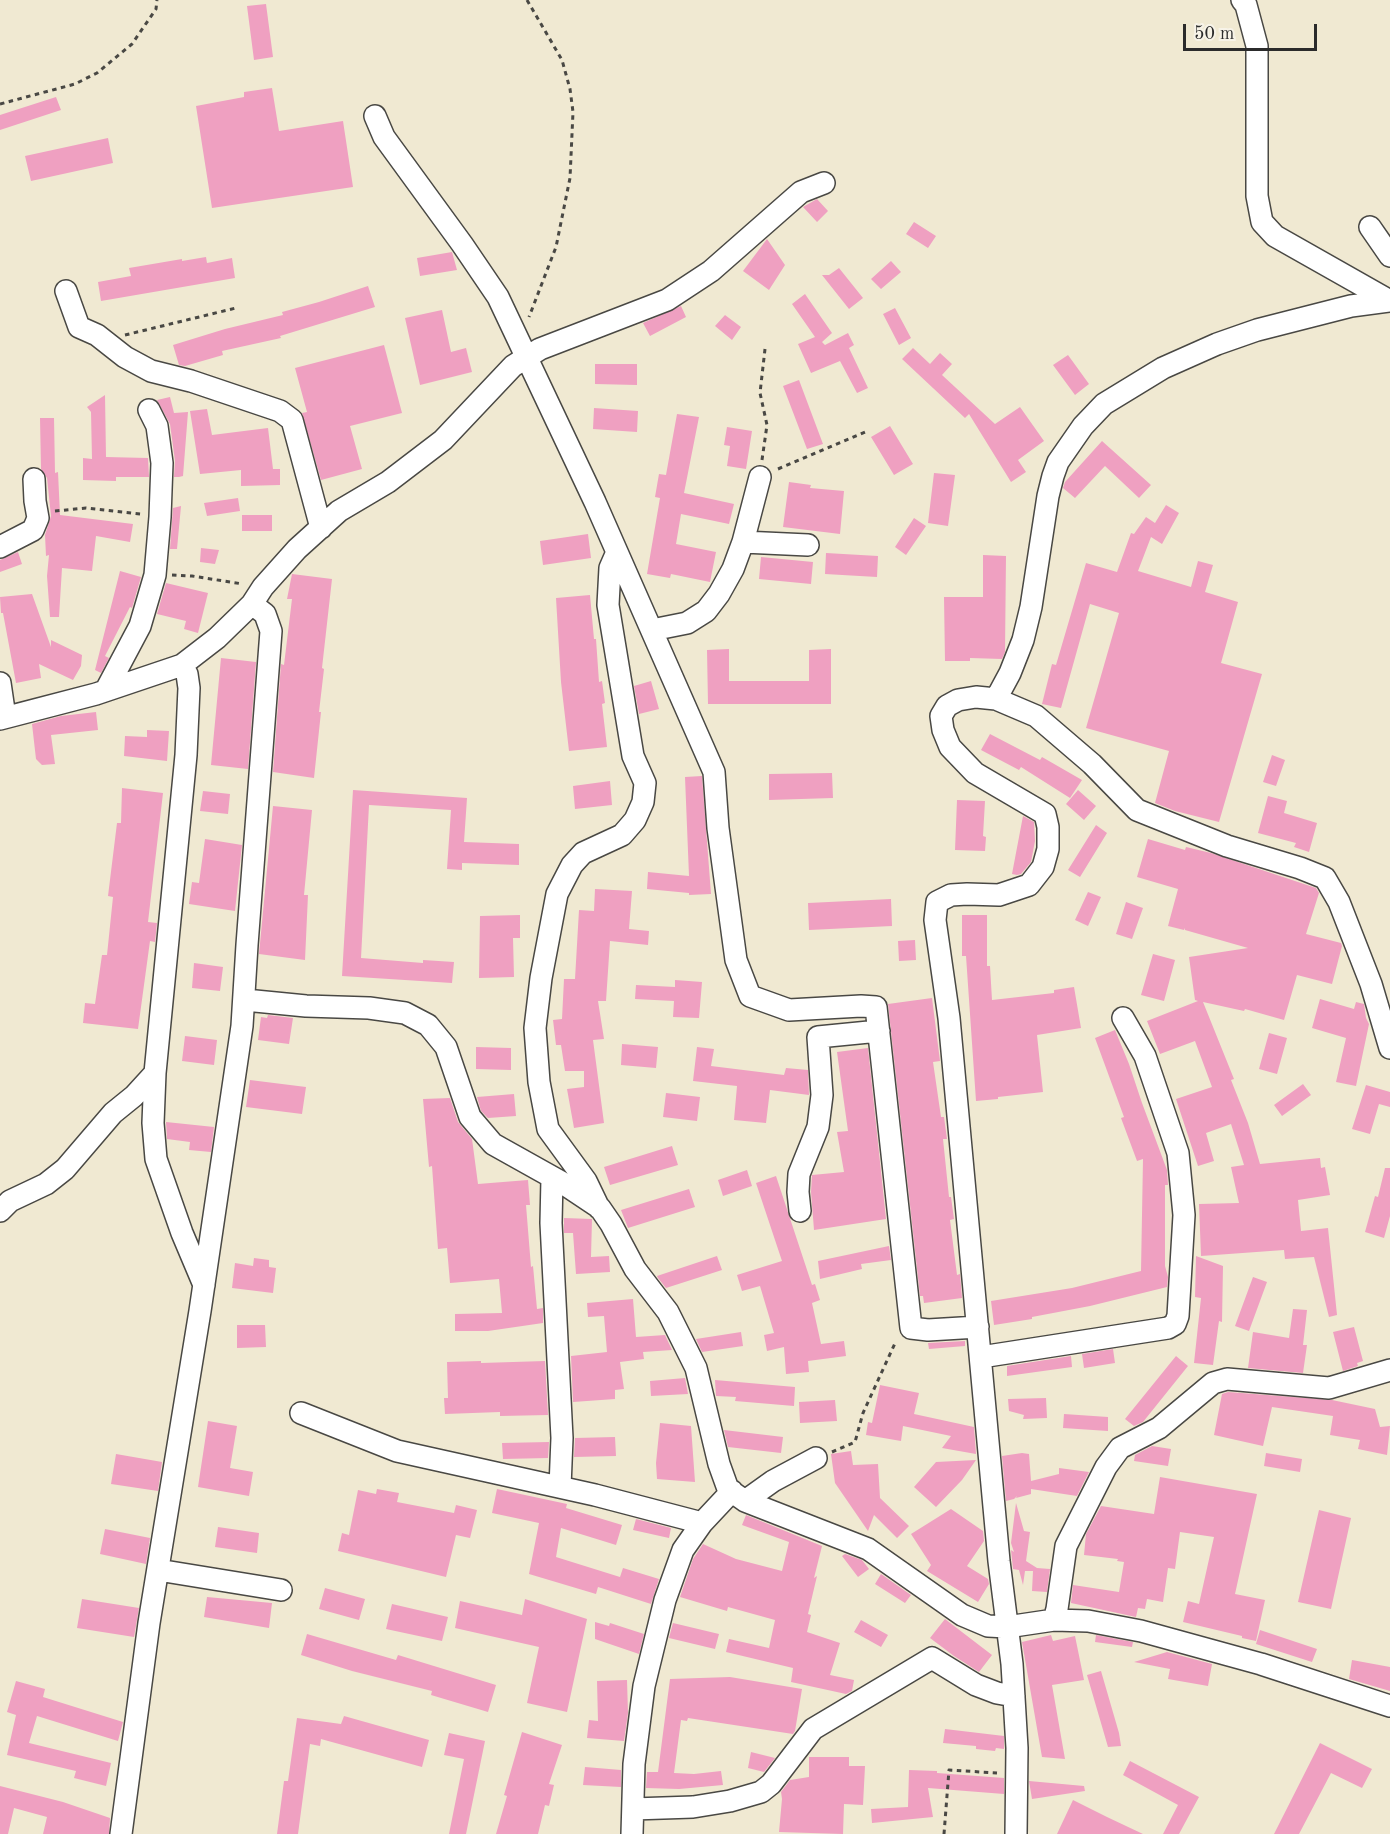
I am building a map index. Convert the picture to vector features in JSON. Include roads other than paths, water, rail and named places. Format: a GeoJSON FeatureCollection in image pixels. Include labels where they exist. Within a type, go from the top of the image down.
{"type":"FeatureCollection","features":[{"type":"Feature","properties":{"kind":"street"},"geometry":{"type":"LineString","coordinates":[[1242,0],[1246,5],[1257,46],[1257,196],[1262,222],[1275,236],[1390,301]]}},
{"type":"Feature","properties":{"kind":"street"},"geometry":{"type":"LineString","coordinates":[[375,116],[384,137],[462,243],[498,297],[617,552],[714,772],[718,828],[736,960],[750,996],[789,1010],[876,1007],[911,1328],[928,1330],[978,1327]]}},
{"type":"Feature","properties":{"kind":"street"},"geometry":{"type":"LineString","coordinates":[[524,350],[540,349],[667,300],[711,271],[801,192],[824,183]]}},
{"type":"Feature","properties":{"kind":"street"},"geometry":{"type":"LineString","coordinates":[[1370,227],[1390,256]]}},
{"type":"Feature","properties":{"kind":"street"},"geometry":{"type":"LineString","coordinates":[[66,291],[79,327],[107,342],[125,357],[151,371],[191,381],[280,411],[292,420],[321,528]]}},
{"type":"Feature","properties":{"kind":"street"},"geometry":{"type":"LineString","coordinates":[[996,699],[1010,673],[1023,640],[1032,606],[1053,476],[1058,462],[1083,426],[1097,411],[1104,404],[1163,368],[1217,344],[1257,330],[1351,306],[1390,301]]}},
{"type":"Feature","properties":{"kind":"street"},"geometry":{"type":"LineString","coordinates":[[0,683],[3,718],[106,690],[182,664],[217,638],[258,596],[297,549],[339,511],[388,482],[443,440],[513,366],[524,350]]}},
{"type":"Feature","properties":{"kind":"street"},"geometry":{"type":"LineString","coordinates":[[106,690],[140,626],[155,575],[162,463],[157,426],[149,410]]}},
{"type":"Feature","properties":{"kind":"street"},"geometry":{"type":"LineString","coordinates":[[652,630],[687,623],[706,612],[733,569],[744,542],[760,477]]}},
{"type":"Feature","properties":{"kind":"street"},"geometry":{"type":"LineString","coordinates":[[0,547],[33,530],[38,518],[34,479]]}},
{"type":"Feature","properties":{"kind":"street"},"geometry":{"type":"LineString","coordinates":[[744,542],[808,545]]}},
{"type":"Feature","properties":{"kind":"street"},"geometry":{"type":"LineString","coordinates":[[617,552],[610,568],[608,605],[633,756],[645,783],[643,802],[635,820],[622,835],[584,853],[572,865],[557,894],[541,978],[535,1028],[539,1082],[548,1129],[586,1181],[635,1269],[668,1312],[696,1368],[719,1464],[728,1489],[739,1496],[868,1549],[962,1615],[988,1626],[1008,1626],[1054,1620],[1088,1622],[1141,1631],[1261,1665],[1390,1706]]}},
{"type":"Feature","properties":{"kind":"street"},"geometry":{"type":"LineString","coordinates":[[121,1834],[158,1570],[204,1286],[245,1000],[246,955],[271,631],[258,596]]}},
{"type":"Feature","properties":{"kind":"street"},"geometry":{"type":"LineString","coordinates":[[182,664],[187,674],[189,688],[186,754],[155,1073],[153,1123],[156,1159],[182,1233],[204,1286]]}},
{"type":"Feature","properties":{"kind":"street"},"geometry":{"type":"LineString","coordinates":[[1016,1834],[1017,1775],[1014,1696],[1008,1626],[999,1561],[949,1018],[937,938],[936,910],[937,902],[951,896],[999,895],[1029,885],[1043,867],[1048,827],[1045,814],[975,773],[950,747],[940,716],[947,706],[958,700],[976,697],[996,699],[1036,716],[1059,734],[1137,810],[1227,846],[1325,878],[1339,902],[1371,984],[1390,1048]]}},
{"type":"Feature","properties":{"kind":"street"},"geometry":{"type":"LineString","coordinates":[[245,1000],[306,1006],[369,1008],[405,1013],[428,1025],[446,1047],[470,1116],[493,1144],[600,1208]]}},
{"type":"Feature","properties":{"kind":"street"},"geometry":{"type":"LineString","coordinates":[[981,1357],[1168,1328],[1175,1324],[1178,1316],[1184,1215],[1178,1153],[1145,1056],[1123,1018]]}},
{"type":"Feature","properties":{"kind":"street"},"geometry":{"type":"LineString","coordinates":[[800,1211],[798,1174],[818,1127],[822,1095],[818,1037],[879,1031]]}},
{"type":"Feature","properties":{"kind":"street"},"geometry":{"type":"LineString","coordinates":[[0,1211],[10,1202],[46,1184],[65,1169],[113,1113],[155,1073]]}},
{"type":"Feature","properties":{"kind":"street"},"geometry":{"type":"LineString","coordinates":[[552,1178],[551,1223],[562,1438],[560,1487]]}},
{"type":"Feature","properties":{"kind":"street"},"geometry":{"type":"LineString","coordinates":[[1054,1620],[1066,1546],[1106,1467],[1120,1448],[1159,1428],[1213,1383],[1227,1379],[1329,1388],[1390,1370]]}},
{"type":"Feature","properties":{"kind":"street"},"geometry":{"type":"LineString","coordinates":[[301,1413],[397,1451],[560,1487],[702,1523]]}},
{"type":"Feature","properties":{"kind":"street"},"geometry":{"type":"LineString","coordinates":[[632,1834],[634,1764],[644,1686],[665,1600],[683,1551],[702,1523],[739,1496],[816,1458]]}},
{"type":"Feature","properties":{"kind":"street"},"geometry":{"type":"LineString","coordinates":[[158,1570],[281,1590]]}},
{"type":"Feature","properties":{"kind":"street"},"geometry":{"type":"LineString","coordinates":[[633,1809],[693,1807],[730,1801],[761,1792],[771,1784],[813,1729],[932,1658],[976,1685],[996,1693],[1014,1696]]}}]}
